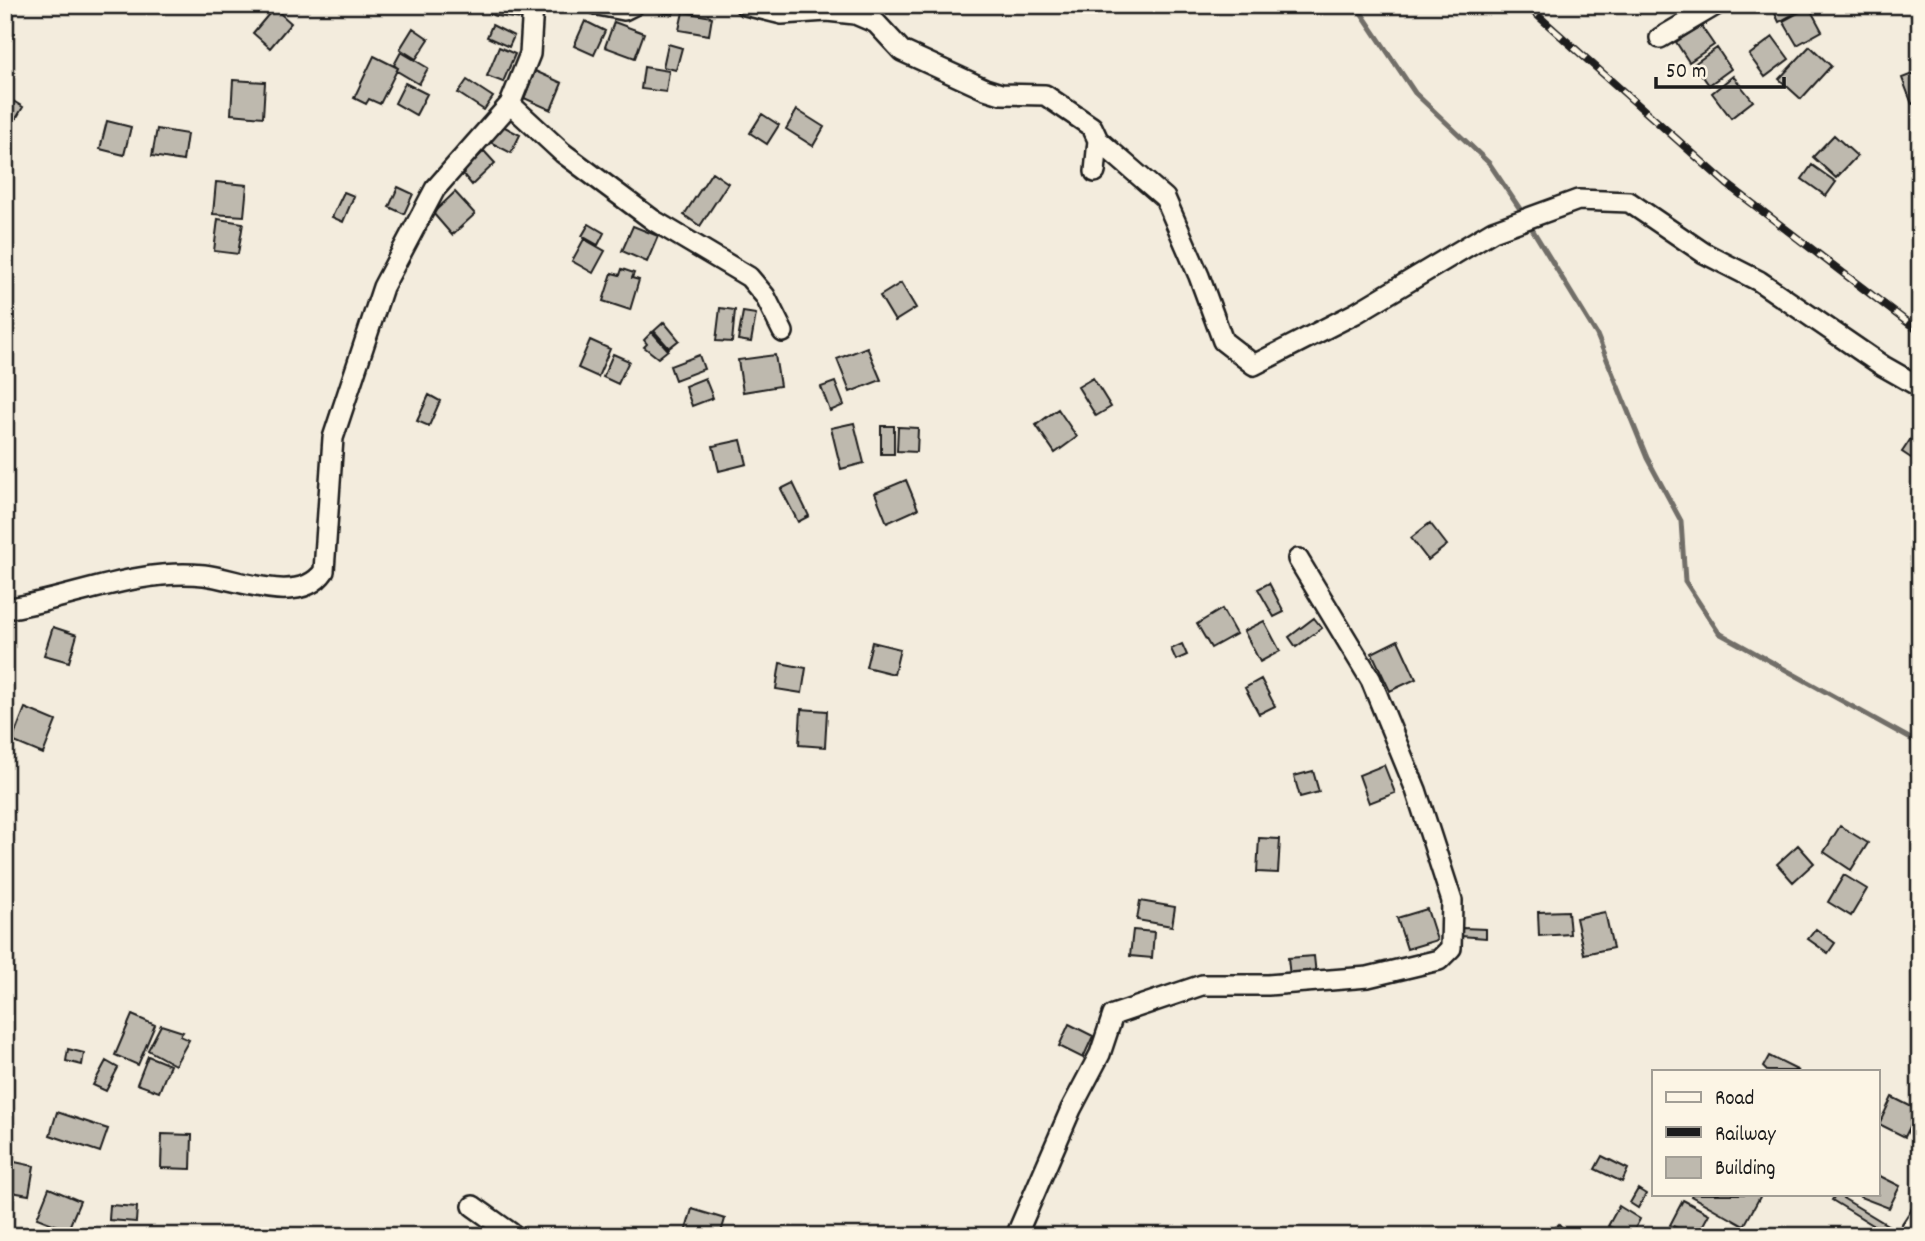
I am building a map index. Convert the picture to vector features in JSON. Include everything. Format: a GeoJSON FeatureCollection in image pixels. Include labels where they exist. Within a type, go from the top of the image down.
{"type":"FeatureCollection","features":[{"type":"Feature","properties":{"kind":"street"},"geometry":{"type":"LineString","coordinates":[[5,609],[154,574],[204,575],[268,587],[301,588],[316,582],[324,571],[333,438],[383,287],[435,189],[510,104],[530,54],[532,7],[497,5]]}},
{"type":"Feature","properties":{"kind":"street"},"geometry":{"type":"LineString","coordinates":[[598,5],[624,10],[634,5]]}},
{"type":"Feature","properties":{"kind":"street"},"geometry":{"type":"LineString","coordinates":[[745,5],[782,14],[827,11],[855,14],[876,23],[902,51],[985,89],[1001,94],[1045,95],[1080,116],[1092,127],[1098,140],[1165,198],[1199,276],[1223,341],[1254,365],[1356,313],[1493,231],[1578,200],[1629,202],[1704,253],[1759,281],[1883,366],[1920,387]]}},
{"type":"Feature","properties":{"kind":"street"},"geometry":{"type":"LineString","coordinates":[[1660,38],[1716,5]]}},
{"type":"Feature","properties":{"kind":"street"},"geometry":{"type":"LineString","coordinates":[[510,104],[563,153],[653,220],[749,276],[765,296],[783,332]]}},
{"type":"Feature","properties":{"kind":"street"},"geometry":{"type":"LineString","coordinates":[[1095,172],[1098,140]]}},
{"type":"Feature","properties":{"kind":"street"},"geometry":{"type":"LineString","coordinates":[[1016,1236],[1071,1109],[1100,1054],[1113,1015],[1202,985],[1268,985],[1368,977],[1440,960],[1451,948],[1452,901],[1416,790],[1371,680],[1298,559]]}},
{"type":"Feature","properties":{"kind":"street"},"geometry":{"type":"LineString","coordinates":[[473,1206],[515,1236]]}},
{"type":"Feature","properties":{"kind":"street"},"geometry":{"type":"LineString","coordinates":[[1906,1236],[1920,1216]]}},
{"type":"Feature","properties":{"kind":"building"},"geometry":{"type":"Polygon","coordinates":[[[648,5],[676,5],[673,15],[647,9],[648,5]]]}},
{"type":"Feature","properties":{"kind":"building"},"geometry":{"type":"Polygon","coordinates":[[[1771,5],[1809,5],[1779,22],[1771,5]]]}},
{"type":"Feature","properties":{"kind":"building"},"geometry":{"type":"Polygon","coordinates":[[[1809,7],[1822,31],[1797,45],[1783,21],[1809,7]]]}},
{"type":"Feature","properties":{"kind":"building"},"geometry":{"type":"Polygon","coordinates":[[[274,8],[291,23],[270,48],[253,33],[274,8]]]}},
{"type":"Feature","properties":{"kind":"building"},"geometry":{"type":"Polygon","coordinates":[[[683,12],[712,17],[709,35],[679,30],[683,12]]]}},
{"type":"Feature","properties":{"kind":"building"},"geometry":{"type":"Polygon","coordinates":[[[585,21],[605,31],[594,55],[574,46],[585,21]]]}},
{"type":"Feature","properties":{"kind":"building"},"geometry":{"type":"Polygon","coordinates":[[[614,22],[644,33],[635,58],[605,47],[614,22]]]}},
{"type":"Feature","properties":{"kind":"building"},"geometry":{"type":"Polygon","coordinates":[[[492,25],[514,36],[509,47],[487,37],[492,25]]]}},
{"type":"Feature","properties":{"kind":"building"},"geometry":{"type":"Polygon","coordinates":[[[1701,26],[1714,45],[1689,62],[1676,42],[1701,26]]]}},
{"type":"Feature","properties":{"kind":"building"},"geometry":{"type":"Polygon","coordinates":[[[413,28],[429,39],[416,59],[400,49],[413,28]]]}},
{"type":"Feature","properties":{"kind":"building"},"geometry":{"type":"Polygon","coordinates":[[[1773,37],[1789,59],[1765,77],[1749,55],[1773,37]]]}},
{"type":"Feature","properties":{"kind":"building"},"geometry":{"type":"Polygon","coordinates":[[[668,44],[682,48],[676,70],[663,67],[668,44]]]}},
{"type":"Feature","properties":{"kind":"building"},"geometry":{"type":"Polygon","coordinates":[[[1810,46],[1831,66],[1801,99],[1779,79],[1810,46]]]}},
{"type":"Feature","properties":{"kind":"building"},"geometry":{"type":"Polygon","coordinates":[[[499,47],[515,54],[503,82],[487,76],[499,47]]]}},
{"type":"Feature","properties":{"kind":"building"},"geometry":{"type":"Polygon","coordinates":[[[1717,48],[1731,69],[1709,85],[1694,64],[1717,48]]]}},
{"type":"Feature","properties":{"kind":"building"},"geometry":{"type":"Polygon","coordinates":[[[401,52],[428,68],[419,84],[397,71],[398,68],[394,65],[401,52]]]}},
{"type":"Feature","properties":{"kind":"building"},"geometry":{"type":"Polygon","coordinates":[[[374,56],[398,68],[380,104],[369,99],[366,104],[354,98],[374,56]]]}},
{"type":"Feature","properties":{"kind":"building"},"geometry":{"type":"Polygon","coordinates":[[[644,67],[669,71],[666,92],[641,89],[644,67]]]}},
{"type":"Feature","properties":{"kind":"building"},"geometry":{"type":"Polygon","coordinates":[[[535,71],[562,83],[551,110],[524,98],[535,71]]]}},
{"type":"Feature","properties":{"kind":"building"},"geometry":{"type":"Polygon","coordinates":[[[1920,71],[1920,101],[1912,104],[1902,78],[1920,71]]]}},
{"type":"Feature","properties":{"kind":"building"},"geometry":{"type":"Polygon","coordinates":[[[1733,76],[1753,101],[1731,118],[1712,93],[1733,76]]]}},
{"type":"Feature","properties":{"kind":"building"},"geometry":{"type":"Polygon","coordinates":[[[233,80],[265,82],[263,117],[231,114],[233,80]]]}},
{"type":"Feature","properties":{"kind":"building"},"geometry":{"type":"Polygon","coordinates":[[[467,80],[493,97],[484,110],[458,93],[467,80]]]}},
{"type":"Feature","properties":{"kind":"building"},"geometry":{"type":"Polygon","coordinates":[[[405,83],[427,94],[416,115],[395,103],[405,83]]]}},
{"type":"Feature","properties":{"kind":"building"},"geometry":{"type":"Polygon","coordinates":[[[5,96],[23,107],[5,137],[5,96]]]}},
{"type":"Feature","properties":{"kind":"building"},"geometry":{"type":"Polygon","coordinates":[[[797,110],[824,127],[813,146],[786,129],[797,110]]]}},
{"type":"Feature","properties":{"kind":"building"},"geometry":{"type":"Polygon","coordinates":[[[762,114],[779,125],[767,144],[750,133],[762,114]]]}},
{"type":"Feature","properties":{"kind":"building"},"geometry":{"type":"Polygon","coordinates":[[[107,121],[131,127],[124,155],[100,149],[107,121]]]}},
{"type":"Feature","properties":{"kind":"building"},"geometry":{"type":"Polygon","coordinates":[[[499,124],[520,135],[511,153],[490,142],[499,124]]]}},
{"type":"Feature","properties":{"kind":"building"},"geometry":{"type":"Polygon","coordinates":[[[157,129],[187,134],[183,161],[152,156],[157,129]]]}},
{"type":"Feature","properties":{"kind":"building"},"geometry":{"type":"Polygon","coordinates":[[[1834,135],[1857,156],[1836,178],[1813,157],[1834,135]]]}},
{"type":"Feature","properties":{"kind":"building"},"geometry":{"type":"Polygon","coordinates":[[[484,151],[495,163],[472,185],[462,173],[484,151]]]}},
{"type":"Feature","properties":{"kind":"building"},"geometry":{"type":"Polygon","coordinates":[[[1812,165],[1836,182],[1826,196],[1802,179],[1812,165]]]}},
{"type":"Feature","properties":{"kind":"building"},"geometry":{"type":"Polygon","coordinates":[[[712,172],[728,183],[700,226],[684,215],[712,172]]]}},
{"type":"Feature","properties":{"kind":"building"},"geometry":{"type":"Polygon","coordinates":[[[216,182],[247,185],[244,216],[213,214],[216,182]]]}},
{"type":"Feature","properties":{"kind":"building"},"geometry":{"type":"Polygon","coordinates":[[[398,187],[413,194],[404,214],[389,207],[398,187]]]}},
{"type":"Feature","properties":{"kind":"building"},"geometry":{"type":"Polygon","coordinates":[[[344,192],[354,196],[343,222],[332,217],[344,192]]]}},
{"type":"Feature","properties":{"kind":"building"},"geometry":{"type":"Polygon","coordinates":[[[455,192],[475,214],[452,235],[433,213],[455,192]]]}},
{"type":"Feature","properties":{"kind":"building"},"geometry":{"type":"Polygon","coordinates":[[[1920,205],[1920,237],[1916,238],[1912,206],[1920,205]]]}},
{"type":"Feature","properties":{"kind":"building"},"geometry":{"type":"Polygon","coordinates":[[[218,219],[243,223],[238,254],[214,251],[218,219]]]}},
{"type":"Feature","properties":{"kind":"building"},"geometry":{"type":"Polygon","coordinates":[[[589,224],[604,233],[598,245],[582,236],[589,224]]]}},
{"type":"Feature","properties":{"kind":"building"},"geometry":{"type":"Polygon","coordinates":[[[633,226],[658,236],[647,262],[622,251],[633,226]]]}},
{"type":"Feature","properties":{"kind":"building"},"geometry":{"type":"Polygon","coordinates":[[[584,239],[605,251],[593,273],[572,261],[584,239]]]}},
{"type":"Feature","properties":{"kind":"building"},"geometry":{"type":"Polygon","coordinates":[[[622,269],[634,273],[632,278],[639,280],[630,310],[603,301],[612,273],[620,275],[622,269]]]}},
{"type":"Feature","properties":{"kind":"building"},"geometry":{"type":"Polygon","coordinates":[[[901,283],[916,308],[895,321],[880,296],[901,283]]]}},
{"type":"Feature","properties":{"kind":"building"},"geometry":{"type":"Polygon","coordinates":[[[720,308],[735,310],[732,342],[716,341],[720,308]]]}},
{"type":"Feature","properties":{"kind":"building"},"geometry":{"type":"Polygon","coordinates":[[[743,312],[756,314],[751,342],[738,340],[743,312]]]}},
{"type":"Feature","properties":{"kind":"building"},"geometry":{"type":"Polygon","coordinates":[[[664,322],[679,340],[669,348],[654,331],[664,322]]]}},
{"type":"Feature","properties":{"kind":"building"},"geometry":{"type":"Polygon","coordinates":[[[652,332],[668,350],[658,358],[644,347],[647,344],[644,340],[652,332]]]}},
{"type":"Feature","properties":{"kind":"building"},"geometry":{"type":"Polygon","coordinates":[[[590,340],[610,349],[598,377],[578,368],[590,340]]]}},
{"type":"Feature","properties":{"kind":"building"},"geometry":{"type":"Polygon","coordinates":[[[867,347],[881,380],[850,392],[837,359],[867,347]]]}},
{"type":"Feature","properties":{"kind":"building"},"geometry":{"type":"Polygon","coordinates":[[[613,354],[629,361],[618,384],[603,377],[613,354]]]}},
{"type":"Feature","properties":{"kind":"building"},"geometry":{"type":"Polygon","coordinates":[[[699,355],[704,369],[675,380],[670,366],[699,355]]]}},
{"type":"Feature","properties":{"kind":"building"},"geometry":{"type":"Polygon","coordinates":[[[775,355],[780,386],[743,392],[738,360],[775,355]]]}},
{"type":"Feature","properties":{"kind":"building"},"geometry":{"type":"Polygon","coordinates":[[[705,378],[713,398],[692,406],[685,386],[705,378]]]}},
{"type":"Feature","properties":{"kind":"building"},"geometry":{"type":"Polygon","coordinates":[[[1093,378],[1111,407],[1096,416],[1078,387],[1093,378]]]}},
{"type":"Feature","properties":{"kind":"building"},"geometry":{"type":"Polygon","coordinates":[[[835,382],[844,405],[830,411],[821,387],[835,382]]]}},
{"type":"Feature","properties":{"kind":"building"},"geometry":{"type":"Polygon","coordinates":[[[429,395],[440,401],[429,426],[417,421],[429,395]]]}},
{"type":"Feature","properties":{"kind":"building"},"geometry":{"type":"Polygon","coordinates":[[[1058,409],[1077,437],[1055,453],[1036,425],[1058,409]]]}},
{"type":"Feature","properties":{"kind":"building"},"geometry":{"type":"Polygon","coordinates":[[[854,423],[864,463],[841,469],[831,428],[854,423]]]}},
{"type":"Feature","properties":{"kind":"building"},"geometry":{"type":"Polygon","coordinates":[[[1920,425],[1920,464],[1902,452],[1920,425]]]}},
{"type":"Feature","properties":{"kind":"building"},"geometry":{"type":"Polygon","coordinates":[[[881,426],[894,426],[894,454],[881,454],[881,426]]]}},
{"type":"Feature","properties":{"kind":"building"},"geometry":{"type":"Polygon","coordinates":[[[898,427],[918,428],[917,452],[897,451],[898,427]]]}},
{"type":"Feature","properties":{"kind":"building"},"geometry":{"type":"Polygon","coordinates":[[[741,440],[747,464],[719,471],[713,446],[741,440]]]}},
{"type":"Feature","properties":{"kind":"building"},"geometry":{"type":"Polygon","coordinates":[[[906,480],[918,509],[887,523],[875,493],[906,480]]]}},
{"type":"Feature","properties":{"kind":"building"},"geometry":{"type":"Polygon","coordinates":[[[793,483],[809,516],[798,522],[781,489],[793,483]]]}},
{"type":"Feature","properties":{"kind":"building"},"geometry":{"type":"Polygon","coordinates":[[[1430,523],[1447,545],[1428,560],[1411,538],[1430,523]]]}},
{"type":"Feature","properties":{"kind":"building"},"geometry":{"type":"Polygon","coordinates":[[[1269,583],[1284,612],[1274,617],[1258,589],[1269,583]]]}},
{"type":"Feature","properties":{"kind":"building"},"geometry":{"type":"Polygon","coordinates":[[[1222,609],[1236,634],[1211,648],[1197,624],[1222,609]]]}},
{"type":"Feature","properties":{"kind":"building"},"geometry":{"type":"Polygon","coordinates":[[[1314,618],[1322,628],[1296,647],[1289,637],[1314,618]]]}},
{"type":"Feature","properties":{"kind":"building"},"geometry":{"type":"Polygon","coordinates":[[[1264,621],[1280,651],[1260,662],[1244,631],[1264,621]]]}},
{"type":"Feature","properties":{"kind":"building"},"geometry":{"type":"Polygon","coordinates":[[[53,627],[77,635],[69,662],[44,655],[53,627]]]}},
{"type":"Feature","properties":{"kind":"building"},"geometry":{"type":"Polygon","coordinates":[[[1398,640],[1416,679],[1390,691],[1372,653],[1398,640]]]}},
{"type":"Feature","properties":{"kind":"building"},"geometry":{"type":"Polygon","coordinates":[[[872,642],[900,649],[894,674],[866,667],[872,642]]]}},
{"type":"Feature","properties":{"kind":"building"},"geometry":{"type":"Polygon","coordinates":[[[1182,644],[1187,655],[1176,660],[1171,649],[1182,644]]]}},
{"type":"Feature","properties":{"kind":"building"},"geometry":{"type":"Polygon","coordinates":[[[780,663],[806,668],[802,693],[776,689],[780,663]]]}},
{"type":"Feature","properties":{"kind":"building"},"geometry":{"type":"Polygon","coordinates":[[[1261,679],[1275,706],[1259,714],[1245,688],[1261,679]]]}},
{"type":"Feature","properties":{"kind":"building"},"geometry":{"type":"Polygon","coordinates":[[[25,708],[56,721],[43,754],[12,741],[25,708]]]}},
{"type":"Feature","properties":{"kind":"building"},"geometry":{"type":"Polygon","coordinates":[[[801,709],[827,711],[825,747],[799,745],[801,709]]]}},
{"type":"Feature","properties":{"kind":"building"},"geometry":{"type":"Polygon","coordinates":[[[1384,765],[1395,793],[1369,803],[1359,775],[1384,765]]]}},
{"type":"Feature","properties":{"kind":"building"},"geometry":{"type":"Polygon","coordinates":[[[1313,771],[1319,792],[1300,797],[1294,776],[1313,771]]]}},
{"type":"Feature","properties":{"kind":"building"},"geometry":{"type":"Polygon","coordinates":[[[1840,826],[1868,843],[1851,870],[1824,852],[1840,826]]]}},
{"type":"Feature","properties":{"kind":"building"},"geometry":{"type":"Polygon","coordinates":[[[1259,838],[1280,839],[1278,873],[1257,872],[1259,838]]]}},
{"type":"Feature","properties":{"kind":"building"},"geometry":{"type":"Polygon","coordinates":[[[1798,845],[1814,863],[1793,882],[1777,864],[1798,845]]]}},
{"type":"Feature","properties":{"kind":"building"},"geometry":{"type":"Polygon","coordinates":[[[1844,875],[1867,889],[1851,916],[1828,902],[1844,875]]]}},
{"type":"Feature","properties":{"kind":"building"},"geometry":{"type":"Polygon","coordinates":[[[1140,901],[1175,907],[1172,926],[1137,920],[1140,901]]]}},
{"type":"Feature","properties":{"kind":"building"},"geometry":{"type":"Polygon","coordinates":[[[1427,909],[1437,940],[1407,949],[1397,918],[1427,909]]]}},
{"type":"Feature","properties":{"kind":"building"},"geometry":{"type":"Polygon","coordinates":[[[1568,911],[1570,934],[1539,936],[1538,912],[1568,911]]]}},
{"type":"Feature","properties":{"kind":"building"},"geometry":{"type":"Polygon","coordinates":[[[1605,912],[1613,948],[1584,954],[1576,918],[1605,912]]]}},
{"type":"Feature","properties":{"kind":"building"},"geometry":{"type":"Polygon","coordinates":[[[1462,928],[1486,929],[1486,938],[1461,936],[1462,928]]]}},
{"type":"Feature","properties":{"kind":"building"},"geometry":{"type":"Polygon","coordinates":[[[1816,929],[1835,943],[1828,953],[1808,939],[1816,929]]]}},
{"type":"Feature","properties":{"kind":"building"},"geometry":{"type":"Polygon","coordinates":[[[1133,930],[1154,932],[1152,958],[1130,956],[1133,930]]]}},
{"type":"Feature","properties":{"kind":"building"},"geometry":{"type":"Polygon","coordinates":[[[1314,956],[1316,975],[1290,977],[1288,958],[1314,956]]]}},
{"type":"Feature","properties":{"kind":"building"},"geometry":{"type":"Polygon","coordinates":[[[132,1015],[155,1025],[138,1065],[115,1055],[132,1015]]]}},
{"type":"Feature","properties":{"kind":"building"},"geometry":{"type":"Polygon","coordinates":[[[1069,1024],[1093,1036],[1083,1058],[1059,1046],[1069,1024]]]}},
{"type":"Feature","properties":{"kind":"building"},"geometry":{"type":"Polygon","coordinates":[[[161,1025],[183,1032],[180,1036],[189,1040],[175,1065],[148,1050],[161,1025]]]}},
{"type":"Feature","properties":{"kind":"building"},"geometry":{"type":"Polygon","coordinates":[[[68,1049],[84,1053],[82,1065],[66,1061],[68,1049]]]}},
{"type":"Feature","properties":{"kind":"building"},"geometry":{"type":"Polygon","coordinates":[[[148,1056],[170,1065],[159,1092],[137,1084],[148,1056]]]}},
{"type":"Feature","properties":{"kind":"building"},"geometry":{"type":"Polygon","coordinates":[[[1769,1056],[1797,1070],[1766,1070],[1763,1067],[1769,1056]]]}},
{"type":"Feature","properties":{"kind":"building"},"geometry":{"type":"Polygon","coordinates":[[[106,1061],[118,1068],[106,1091],[93,1085],[106,1061]]]}},
{"type":"Feature","properties":{"kind":"building"},"geometry":{"type":"Polygon","coordinates":[[[1892,1097],[1918,1110],[1905,1137],[1880,1124],[1892,1097]]]}},
{"type":"Feature","properties":{"kind":"building"},"geometry":{"type":"Polygon","coordinates":[[[57,1112],[108,1129],[100,1152],[50,1135],[57,1112]]]}},
{"type":"Feature","properties":{"kind":"building"},"geometry":{"type":"Polygon","coordinates":[[[162,1134],[192,1135],[191,1169],[161,1168],[162,1134]]]}},
{"type":"Feature","properties":{"kind":"building"},"geometry":{"type":"Polygon","coordinates":[[[1602,1156],[1628,1169],[1622,1182],[1595,1169],[1602,1156]]]}},
{"type":"Feature","properties":{"kind":"building"},"geometry":{"type":"Polygon","coordinates":[[[5,1160],[34,1166],[29,1195],[5,1191],[5,1160]]]}},
{"type":"Feature","properties":{"kind":"building"},"geometry":{"type":"Polygon","coordinates":[[[1880,1176],[1900,1186],[1889,1208],[1860,1197],[1880,1196],[1880,1176]]]}},
{"type":"Feature","properties":{"kind":"building"},"geometry":{"type":"Polygon","coordinates":[[[49,1188],[80,1201],[68,1230],[37,1218],[49,1188]]]}},
{"type":"Feature","properties":{"kind":"building"},"geometry":{"type":"Polygon","coordinates":[[[1638,1189],[1646,1194],[1638,1208],[1630,1203],[1638,1189]]]}},
{"type":"Feature","properties":{"kind":"building"},"geometry":{"type":"Polygon","coordinates":[[[1691,1196],[1760,1196],[1744,1226],[1691,1196]]]}},
{"type":"Feature","properties":{"kind":"building"},"geometry":{"type":"Polygon","coordinates":[[[1835,1196],[1839,1196],[1899,1232],[1897,1236],[1891,1236],[1832,1200],[1835,1196]]]}},
{"type":"Feature","properties":{"kind":"building"},"geometry":{"type":"Polygon","coordinates":[[[1683,1200],[1709,1214],[1697,1236],[1670,1225],[1683,1200]]]}},
{"type":"Feature","properties":{"kind":"building"},"geometry":{"type":"Polygon","coordinates":[[[110,1205],[137,1207],[136,1222],[109,1220],[110,1205]]]}},
{"type":"Feature","properties":{"kind":"building"},"geometry":{"type":"Polygon","coordinates":[[[1619,1206],[1640,1219],[1631,1236],[1608,1226],[1619,1206]]]}},
{"type":"Feature","properties":{"kind":"building"},"geometry":{"type":"Polygon","coordinates":[[[692,1209],[725,1219],[720,1236],[685,1233],[692,1209]]]}},
{"type":"Feature","properties":{"kind":"building"},"geometry":{"type":"Polygon","coordinates":[[[1559,1224],[1569,1236],[1546,1236],[1559,1224]]]}},
{"type":"Feature","properties":{"kind":"waterway"},"geometry":{"type":"LineString","coordinates":[[1356,5],[1415,93],[1489,163],[1524,215]]}},
{"type":"Feature","properties":{"kind":"waterway"},"geometry":{"type":"LineString","coordinates":[[1529,224],[1597,335],[1647,458],[1681,521],[1685,581],[1719,633],[1920,744]]}},
{"type":"Feature","properties":{"kind":"railway"},"geometry":{"type":"LineString","coordinates":[[1526,5],[1727,184],[1920,332]]}}]}
